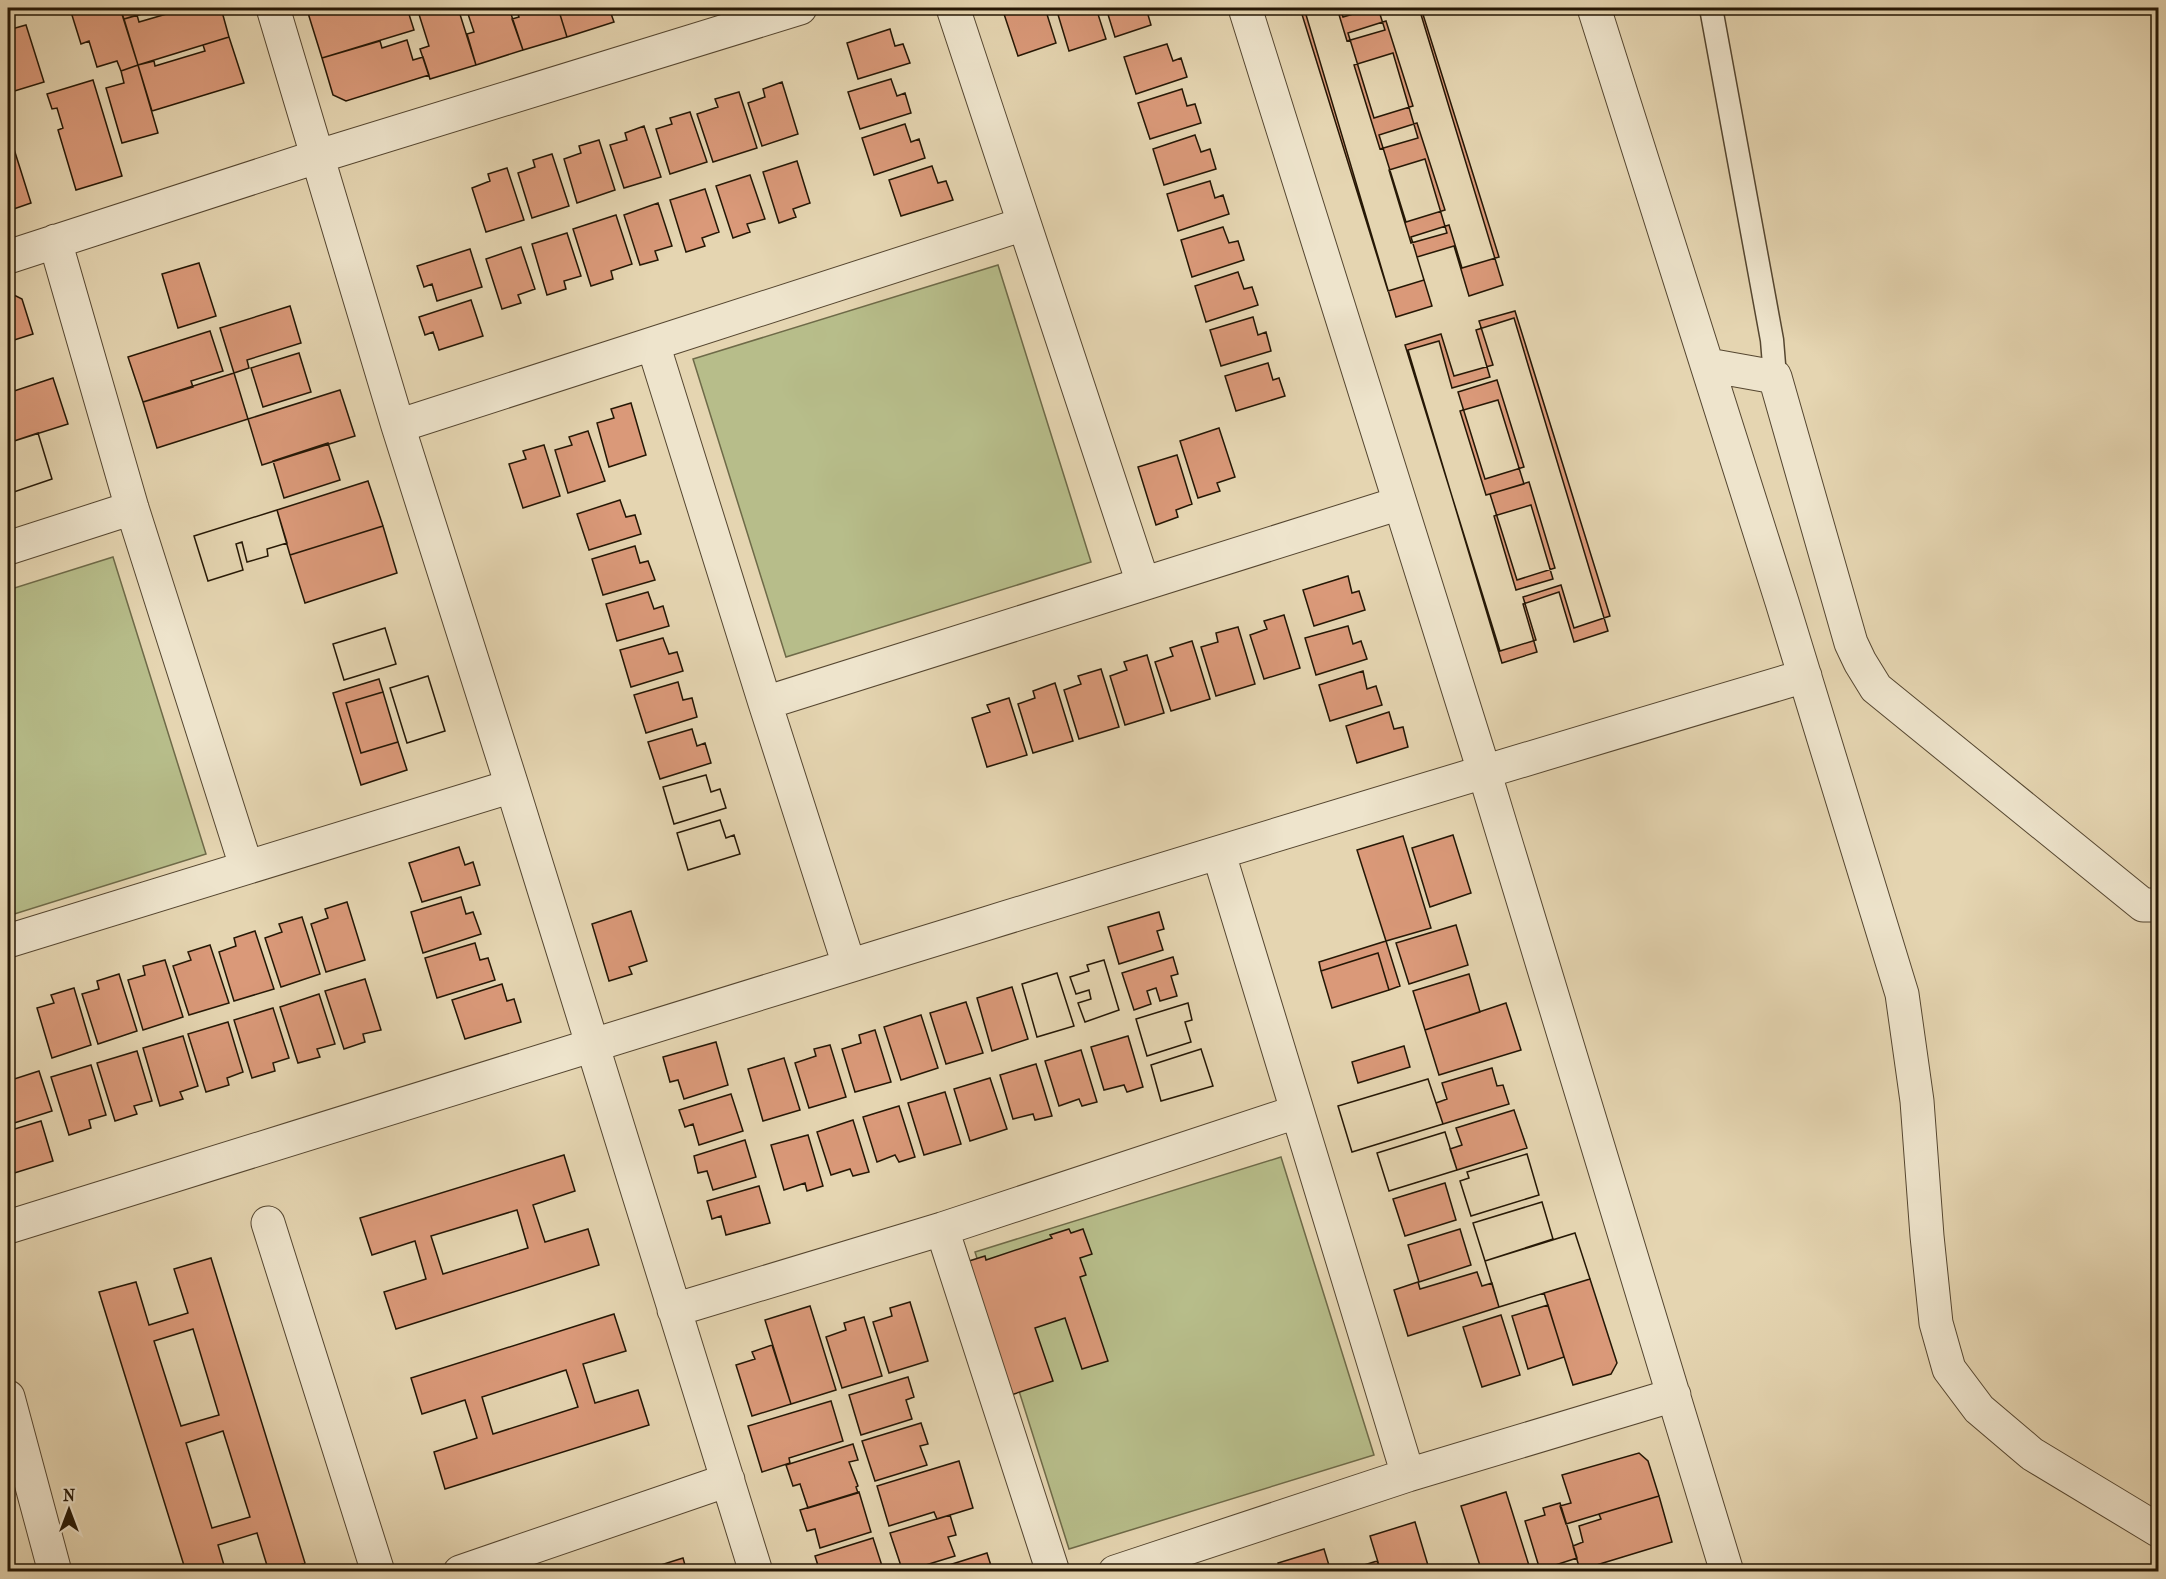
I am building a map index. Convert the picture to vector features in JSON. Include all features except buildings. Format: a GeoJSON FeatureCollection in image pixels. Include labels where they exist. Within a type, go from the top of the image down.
{"type":"FeatureCollection","features":[{"type":"Feature","properties":{"kind":"street"},"geometry":{"type":"LineString","coordinates":[[273,8],[398,426],[756,1572]]}},
{"type":"Feature","properties":{"kind":"street"},"geometry":{"type":"LineString","coordinates":[[8,257],[316,157],[800,8]]}},
{"type":"Feature","properties":{"kind":"street"},"geometry":{"type":"LineString","coordinates":[[953,8],[1143,583]]}},
{"type":"Feature","properties":{"kind":"street"},"geometry":{"type":"LineString","coordinates":[[1245,8],[1484,771],[1727,1572]]}},
{"type":"Feature","properties":{"kind":"street"},"geometry":{"type":"LineString","coordinates":[[1594,8],[1708,365],[1902,994],[1917,1101],[1936,1323],[1949,1368],[1979,1409],[2032,1454],[2158,1530]]}},
{"type":"Feature","properties":{"kind":"street"},"geometry":{"type":"LineString","coordinates":[[398,426],[1024,224]]}},
{"type":"Feature","properties":{"kind":"street"},"geometry":{"type":"LineString","coordinates":[[55,241],[132,508],[246,866]]}},
{"type":"Feature","properties":{"kind":"street"},"geometry":{"type":"LineString","coordinates":[[653,344],[849,965]]}},
{"type":"Feature","properties":{"kind":"street"},"geometry":{"type":"LineString","coordinates":[[1708,365],[1776,377],[1851,643],[1876,688],[2142,904],[2158,905]]}},
{"type":"Feature","properties":{"kind":"street"},"geometry":{"type":"LineString","coordinates":[[765,702],[1400,503]]}},
{"type":"Feature","properties":{"kind":"street"},"geometry":{"type":"LineString","coordinates":[[8,548],[132,508]]}},
{"type":"Feature","properties":{"kind":"street"},"geometry":{"type":"LineString","coordinates":[[8,1227],[849,965],[1219,854],[1484,771],[1805,676]]}},
{"type":"Feature","properties":{"kind":"street"},"geometry":{"type":"LineString","coordinates":[[8,941],[512,786]]}},
{"type":"Feature","properties":{"kind":"street"},"geometry":{"type":"LineString","coordinates":[[1219,854],[1408,1475]]}},
{"type":"Feature","properties":{"kind":"street"},"geometry":{"type":"LineString","coordinates":[[674,1310],[942,1229],[1296,1112]]}},
{"type":"Feature","properties":{"kind":"street"},"geometry":{"type":"LineString","coordinates":[[268,1223],[378,1572]]}},
{"type":"Feature","properties":{"kind":"street"},"geometry":{"type":"LineString","coordinates":[[942,1229],[1053,1572]]}},
{"type":"Feature","properties":{"kind":"street"},"geometry":{"type":"LineString","coordinates":[[1116,1572],[1408,1475],[1674,1395]]}},
{"type":"Feature","properties":{"kind":"street"},"geometry":{"type":"LineString","coordinates":[[8,1397],[55,1572]]}},
{"type":"Feature","properties":{"kind":"street"},"geometry":{"type":"LineString","coordinates":[[460,1572],[728,1480]]}},
{"type":"Feature","properties":{"kind":"lane"},"geometry":{"type":"LineString","coordinates":[[1711,8],[1772,339],[1776,377]]}},
{"type":"Feature","properties":{"kind":"green space"},"geometry":{"type":"Polygon","coordinates":[[[998,265],[1091,562],[786,657],[693,359],[998,265]]]}},
{"type":"Feature","properties":{"kind":"green space"},"geometry":{"type":"Polygon","coordinates":[[[113,557],[206,854],[8,916],[8,590],[113,557]]]}},
{"type":"Feature","properties":{"kind":"green space"},"geometry":{"type":"Polygon","coordinates":[[[1281,1157],[1374,1455],[1069,1549],[975,1252],[1281,1157]]]}}]}
